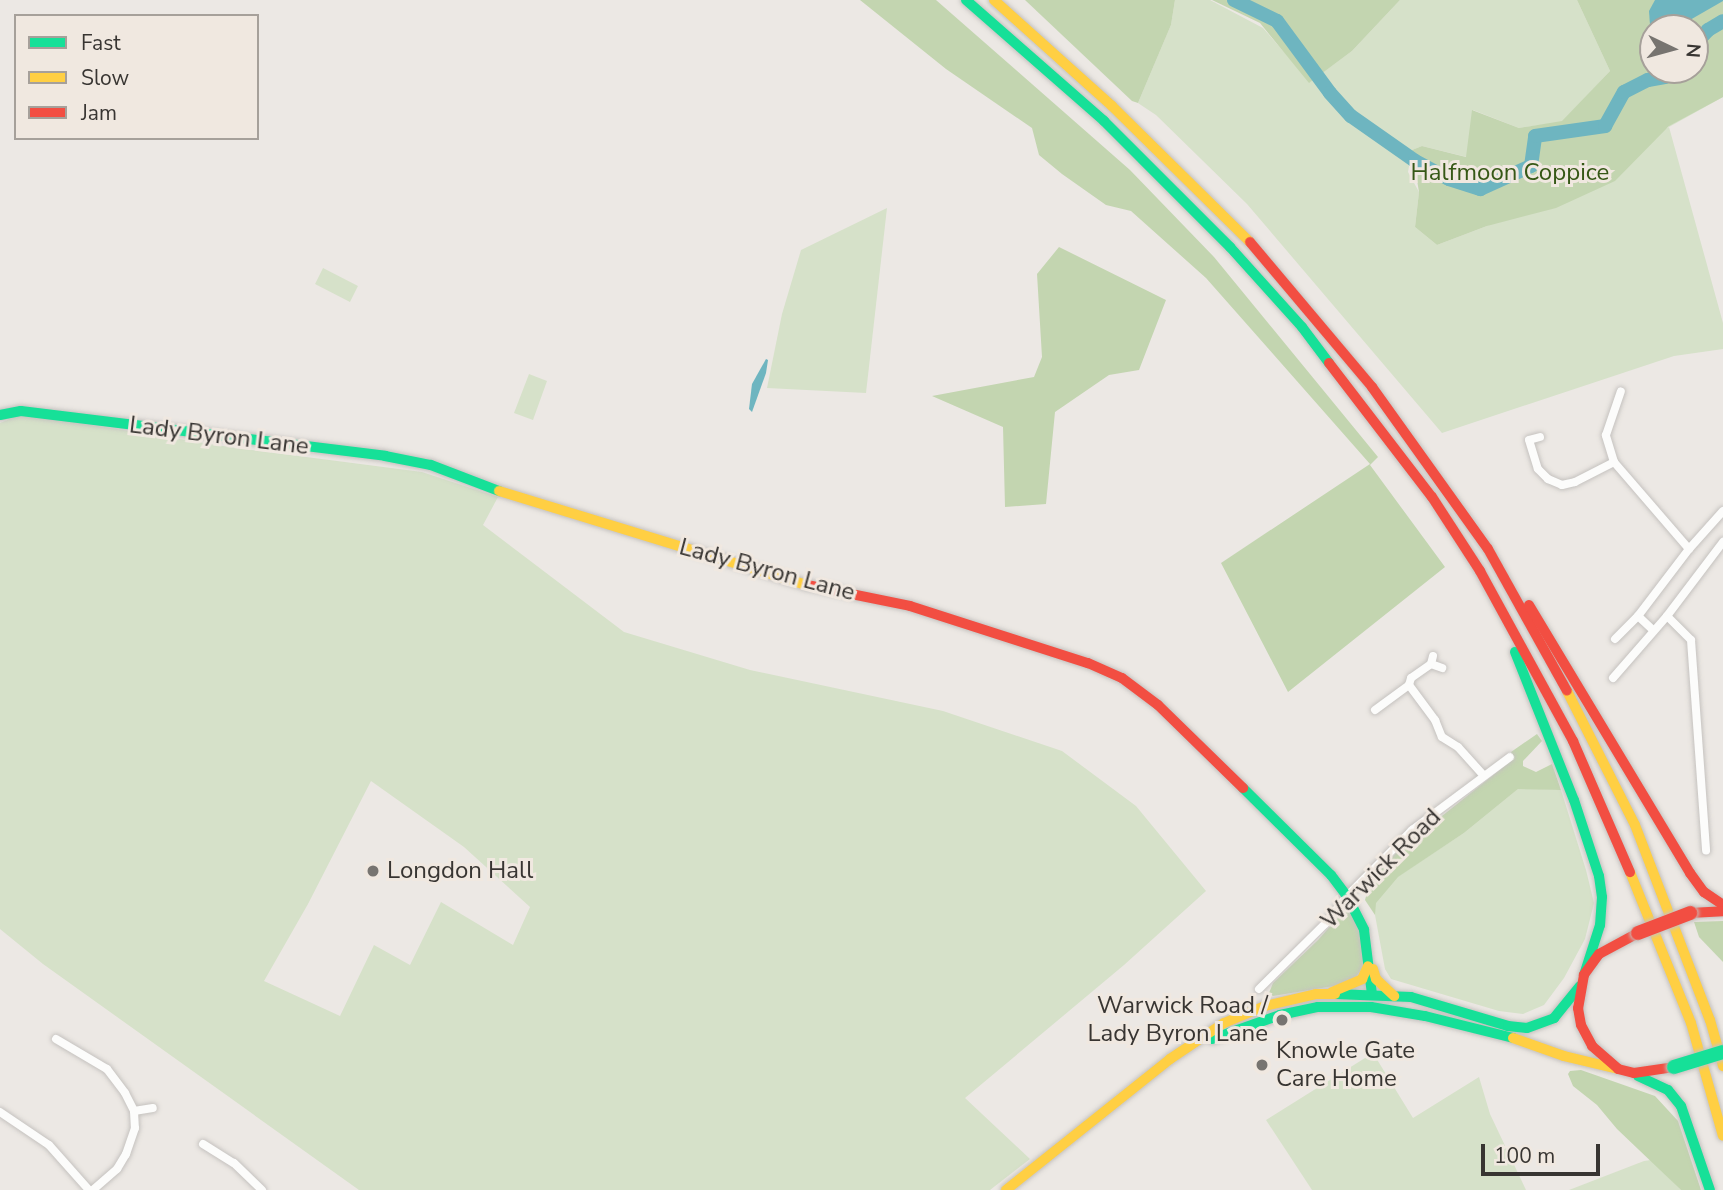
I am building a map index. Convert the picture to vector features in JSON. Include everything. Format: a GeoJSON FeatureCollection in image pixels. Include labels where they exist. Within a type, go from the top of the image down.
{"type":"FeatureCollection","features":[{"type":"Feature","properties":{"kind":"main road"},"geometry":{"type":"LineString","coordinates":[[966,0],[1104,121],[1230,247],[1302,327],[1432,497],[1480,572],[1573,741],[1603,804],[1691,1023],[1723,1136]]}},
{"type":"Feature","properties":{"kind":"main road"},"geometry":{"type":"LineString","coordinates":[[994,0],[1218,207],[1271,264],[1372,387],[1502,572],[1531,607],[1698,884],[1723,905]]}},
{"type":"Feature","properties":{"kind":"main road","name":"Lady Byron Lane"},"geometry":{"type":"LineString","coordinates":[[0,415],[21,411],[431,465],[504,493],[773,576],[910,606],[1088,663],[1122,678],[1158,705],[1331,875],[1347,896],[1364,930],[1370,960],[1371,994]]}},
{"type":"Feature","properties":{"kind":"main road"},"geometry":{"type":"LineString","coordinates":[[1432,497],[1516,655],[1593,855],[1602,912],[1582,980],[1578,1009],[1581,1025],[1592,1046],[1618,1069]]}},
{"type":"Feature","properties":{"kind":"main road"},"geometry":{"type":"LineString","coordinates":[[1502,572],[1591,734],[1635,825],[1675,924],[1723,1066]]}},
{"type":"Feature","properties":{"kind":"main road"},"geometry":{"type":"LineString","coordinates":[[1006,1190],[1170,1059],[1224,1023],[1250,1011],[1295,998],[1329,993],[1371,994],[1427,1001],[1508,1026],[1527,1028],[1554,1018],[1599,954],[1638,933],[1690,914],[1723,911]]}},
{"type":"Feature","properties":{"kind":"main road"},"geometry":{"type":"LineString","coordinates":[[1370,960],[1376,979],[1394,996]]}},
{"type":"Feature","properties":{"kind":"main road"},"geometry":{"type":"LineString","coordinates":[[1329,993],[1362,979],[1370,960]]}},
{"type":"Feature","properties":{"kind":"main road"},"geometry":{"type":"LineString","coordinates":[[1371,994],[1380,1002],[1441,1014],[1459,1024]]}},
{"type":"Feature","properties":{"kind":"main road"},"geometry":{"type":"LineString","coordinates":[[1170,1059],[1230,1031],[1318,1007],[1397,1011],[1459,1024],[1564,1056],[1634,1073],[1668,1090],[1681,1106],[1710,1190]]}},
{"type":"Feature","properties":{"kind":"main road"},"geometry":{"type":"LineString","coordinates":[[1634,1073],[1674,1068],[1723,1052]]}},
{"type":"Feature","properties":{"kind":"street"},"geometry":{"type":"LineString","coordinates":[[1621,391],[1606,435],[1614,462],[1689,549]]}},
{"type":"Feature","properties":{"kind":"street"},"geometry":{"type":"LineString","coordinates":[[1540,436],[1529,440],[1538,468],[1548,479],[1562,485],[1575,482],[1614,462]]}},
{"type":"Feature","properties":{"kind":"street"},"geometry":{"type":"LineString","coordinates":[[1615,639],[1638,616],[1689,549],[1723,511]]}},
{"type":"Feature","properties":{"kind":"street"},"geometry":{"type":"LineString","coordinates":[[1613,678],[1667,616],[1723,542]]}},
{"type":"Feature","properties":{"kind":"street"},"geometry":{"type":"LineString","coordinates":[[1638,616],[1653,630]]}},
{"type":"Feature","properties":{"kind":"street"},"geometry":{"type":"LineString","coordinates":[[1667,616],[1691,640],[1706,850]]}},
{"type":"Feature","properties":{"kind":"street"},"geometry":{"type":"LineString","coordinates":[[1375,710],[1409,685],[1411,678],[1432,660],[1442,668]]}},
{"type":"Feature","properties":{"kind":"street"},"geometry":{"type":"LineString","coordinates":[[1409,685],[1435,720],[1442,737],[1458,747],[1483,775]]}},
{"type":"Feature","properties":{"kind":"street","name":"Warwick Road"},"geometry":{"type":"LineString","coordinates":[[1259,989],[1325,924],[1347,896],[1412,830],[1510,757]]}},
{"type":"Feature","properties":{"kind":"street"},"geometry":{"type":"LineString","coordinates":[[0,1112],[49,1145],[91,1190],[117,1169],[126,1154],[135,1128],[134,1111],[125,1093],[107,1069],[56,1038]]}},
{"type":"Feature","properties":{"kind":"street"},"geometry":{"type":"LineString","coordinates":[[134,1111],[153,1108]]}},
{"type":"Feature","properties":{"kind":"street"},"geometry":{"type":"LineString","coordinates":[[203,1144],[234,1163],[262,1190]]}},
{"type":"Feature","properties":{"kind":"green space"},"geometry":{"type":"Polygon","coordinates":[[[860,0],[936,0],[1130,170],[1214,257],[1378,457],[1370,465],[1445,567],[1288,692],[1221,563],[1370,464],[1206,278],[1131,211],[1106,205],[1062,174],[1039,155],[1032,128],[946,69],[860,0]]]}},
{"type":"Feature","properties":{"kind":"green space"},"geometry":{"type":"Polygon","coordinates":[[[1025,0],[1175,0],[1171,25],[1138,103],[1132,101],[1025,0]]]}},
{"type":"Feature","properties":{"kind":"green space"},"geometry":{"type":"Polygon","coordinates":[[[1175,0],[1210,0],[1263,28],[1310,82],[1352,51],[1400,0],[1577,0],[1610,71],[1562,122],[1519,128],[1473,110],[1467,157],[1422,146],[1412,150],[1408,172],[1419,192],[1415,227],[1437,245],[1487,226],[1669,127],[1723,323],[1723,349],[1674,356],[1442,433],[1247,204],[1156,115],[1138,103],[1171,25],[1175,0]]]}},
{"type":"Feature","properties":{"kind":"green space"},"geometry":{"type":"Polygon","coordinates":[[[1212,0],[1400,0],[1352,51],[1309,83],[1260,23],[1212,0]]]}},
{"type":"Feature","properties":{"kind":"green space","name":"Halfmoon Coppice"},"geometry":{"type":"Polygon","coordinates":[[[1577,0],[1723,0],[1723,97],[1669,126],[1615,181],[1556,208],[1487,226],[1437,245],[1415,227],[1419,192],[1412,150],[1422,146],[1466,157],[1472,110],[1519,128],[1562,121],[1610,71],[1577,0]]]}},
{"type":"Feature","properties":{"kind":"green space"},"geometry":{"type":"Polygon","coordinates":[[[1579,0],[1723,0],[1723,97],[1669,127],[1579,0]]]}},
{"type":"Feature","properties":{"kind":"green space"},"geometry":{"type":"Polygon","coordinates":[[[887,208],[866,393],[767,388],[782,314],[801,250],[887,208]]]}},
{"type":"Feature","properties":{"kind":"green space"},"geometry":{"type":"Polygon","coordinates":[[[1059,247],[1166,300],[1139,370],[1109,375],[1055,412],[1046,504],[1005,507],[1003,427],[932,396],[1034,377],[1042,357],[1037,274],[1059,247]]]}},
{"type":"Feature","properties":{"kind":"green space"},"geometry":{"type":"Polygon","coordinates":[[[323,268],[358,286],[350,302],[315,284],[323,268]]]}},
{"type":"Feature","properties":{"kind":"green space"},"geometry":{"type":"Polygon","coordinates":[[[529,374],[547,381],[533,420],[514,413],[529,374]]]}},
{"type":"Feature","properties":{"kind":"green space"},"geometry":{"type":"Polygon","coordinates":[[[22,414],[236,448],[422,472],[498,497],[483,525],[624,632],[750,670],[943,711],[1062,751],[1136,806],[1206,891],[1124,965],[965,1098],[1030,1159],[990,1190],[359,1190],[43,964],[0,929],[0,423],[22,414]],[[371,781],[308,904],[264,981],[340,1016],[374,945],[410,965],[441,902],[513,945],[530,907],[464,847],[371,781]]]}},
{"type":"Feature","properties":{"kind":"green space"},"geometry":{"type":"Polygon","coordinates":[[[1537,734],[1542,741],[1523,761],[1523,766],[1536,772],[1552,764],[1561,790],[1518,789],[1464,833],[1398,877],[1376,903],[1375,915],[1365,900],[1370,882],[1398,851],[1511,761],[1511,752],[1537,734]]]}},
{"type":"Feature","properties":{"kind":"green space"},"geometry":{"type":"Polygon","coordinates":[[[1519,788],[1561,790],[1594,903],[1585,939],[1564,978],[1544,1005],[1523,1014],[1499,1011],[1391,979],[1385,969],[1375,903],[1397,877],[1464,833],[1519,788]]]}},
{"type":"Feature","properties":{"kind":"green space"},"geometry":{"type":"Polygon","coordinates":[[[1348,906],[1365,944],[1363,967],[1356,977],[1334,986],[1273,996],[1269,993],[1273,983],[1318,940],[1348,906]]]}},
{"type":"Feature","properties":{"kind":"green space"},"geometry":{"type":"Polygon","coordinates":[[[1723,921],[1723,962],[1699,937],[1694,922],[1723,921]]]}},
{"type":"Feature","properties":{"kind":"green space"},"geometry":{"type":"Polygon","coordinates":[[[1373,1053],[1413,1118],[1479,1077],[1490,1114],[1526,1190],[1312,1190],[1266,1120],[1373,1053]]]}},
{"type":"Feature","properties":{"kind":"green space"},"geometry":{"type":"Polygon","coordinates":[[[1581,1070],[1655,1096],[1678,1121],[1701,1190],[1681,1190],[1617,1129],[1597,1105],[1573,1086],[1568,1074],[1570,1071],[1581,1070]]]}},
{"type":"Feature","properties":{"kind":"green space"},"geometry":{"type":"Polygon","coordinates":[[[1651,1160],[1681,1190],[1569,1190],[1644,1161],[1651,1160]]]}},
{"type":"Feature","properties":{"kind":"water"},"geometry":{"type":"Polygon","coordinates":[[[1655,0],[1723,0],[1700,14],[1649,14],[1655,0]]]}},
{"type":"Feature","properties":{"kind":"water"},"geometry":{"type":"Polygon","coordinates":[[[766,359],[766,373],[752,412],[749,409],[752,384],[766,359]]]}},
{"type":"Feature","properties":{"kind":"waterway"},"geometry":{"type":"LineString","coordinates":[[1234,0],[1277,21],[1330,93],[1351,116],[1415,161],[1449,179],[1480,189],[1531,166],[1535,136],[1605,126],[1624,92],[1640,84]]}},
{"type":"Feature","properties":{"kind":"waterway"},"geometry":{"type":"LineString","coordinates":[[1709,29],[1723,21]]}},
{"type":"Feature","properties":{"kind":"traffic: fast"},"geometry":{"type":"LineString","coordinates":[[966,0],[1104,121],[1230,247],[1302,327],[1329,363]]}},
{"type":"Feature","properties":{"kind":"traffic: fast"},"geometry":{"type":"LineString","coordinates":[[0,415],[21,411],[385,456],[431,465],[499,491]]}},
{"type":"Feature","properties":{"kind":"traffic: fast"},"geometry":{"type":"LineString","coordinates":[[1515,652],[1574,800],[1599,876],[1602,897],[1600,925],[1584,975]]}},
{"type":"Feature","properties":{"kind":"traffic: fast"},"geometry":{"type":"LineString","coordinates":[[1243,788],[1331,875],[1347,896],[1364,930],[1372,994]]}},
{"type":"Feature","properties":{"kind":"traffic: fast"},"geometry":{"type":"LineString","coordinates":[[1335,994],[1411,997],[1508,1026],[1527,1028],[1554,1018],[1580,986]]}},
{"type":"Feature","properties":{"kind":"traffic: fast"},"geometry":{"type":"LineString","coordinates":[[1212,1039],[1280,1015],[1318,1007],[1371,1007],[1425,1016],[1513,1038]]}},
{"type":"Feature","properties":{"kind":"traffic: fast"},"geometry":{"type":"LineString","coordinates":[[1674,1067],[1723,1052]]}},
{"type":"Feature","properties":{"kind":"traffic: fast"},"geometry":{"type":"LineString","coordinates":[[1638,1076],[1668,1090],[1681,1106],[1710,1190]]}},
{"type":"Feature","properties":{"kind":"traffic: slow"},"geometry":{"type":"LineString","coordinates":[[994,0],[1112,106],[1250,242]]}},
{"type":"Feature","properties":{"kind":"traffic: slow"},"geometry":{"type":"LineString","coordinates":[[499,491],[807,585]]}},
{"type":"Feature","properties":{"kind":"traffic: slow"},"geometry":{"type":"LineString","coordinates":[[1567,691],[1635,825],[1710,1020],[1723,1066]]}},
{"type":"Feature","properties":{"kind":"traffic: slow"},"geometry":{"type":"LineString","coordinates":[[1630,872],[1691,1023],[1723,1136]]}},
{"type":"Feature","properties":{"kind":"traffic: slow"},"geometry":{"type":"LineString","coordinates":[[1332,992],[1362,979],[1368,966]]}},
{"type":"Feature","properties":{"kind":"traffic: slow"},"geometry":{"type":"LineString","coordinates":[[1373,969],[1376,979],[1394,996]]}},
{"type":"Feature","properties":{"kind":"traffic: slow"},"geometry":{"type":"LineString","coordinates":[[1006,1190],[1170,1059],[1224,1023],[1265,1006],[1316,994],[1335,994]]}},
{"type":"Feature","properties":{"kind":"traffic: slow"},"geometry":{"type":"LineString","coordinates":[[1513,1038],[1564,1056],[1618,1069]]}},
{"type":"Feature","properties":{"kind":"traffic: jam"},"geometry":{"type":"LineString","coordinates":[[1250,242],[1372,387],[1488,549],[1567,691]]}},
{"type":"Feature","properties":{"kind":"traffic: jam"},"geometry":{"type":"LineString","coordinates":[[1329,363],[1432,497],[1480,571],[1573,741],[1630,872]]}},
{"type":"Feature","properties":{"kind":"traffic: jam"},"geometry":{"type":"LineString","coordinates":[[807,585],[910,606],[1088,663],[1122,678],[1158,705],[1243,788]]}},
{"type":"Feature","properties":{"kind":"traffic: jam"},"geometry":{"type":"LineString","coordinates":[[1529,605],[1690,873],[1704,892],[1723,905]]}},
{"type":"Feature","properties":{"kind":"traffic: jam"},"geometry":{"type":"LineString","coordinates":[[1690,913],[1723,911]]}},
{"type":"Feature","properties":{"kind":"traffic: jam"},"geometry":{"type":"LineString","coordinates":[[1638,933],[1690,913]]}},
{"type":"Feature","properties":{"kind":"traffic: jam"},"geometry":{"type":"LineString","coordinates":[[1638,933],[1599,954],[1584,975],[1578,1008],[1581,1025],[1592,1046],[1618,1069],[1634,1073],[1674,1067]]}},
{"type":"Feature","properties":{"kind":"place","name":"Longdon Hall"},"geometry":{"type":"Point","coordinates":[373,871]}},
{"type":"Feature","properties":{"kind":"place","name":"Warwick Road / Lady Byron Lane"},"geometry":{"type":"Point","coordinates":[1282,1020]}},
{"type":"Feature","properties":{"kind":"place","name":"Knowle Gate Care Home"},"geometry":{"type":"Point","coordinates":[1262,1065]}}]}
